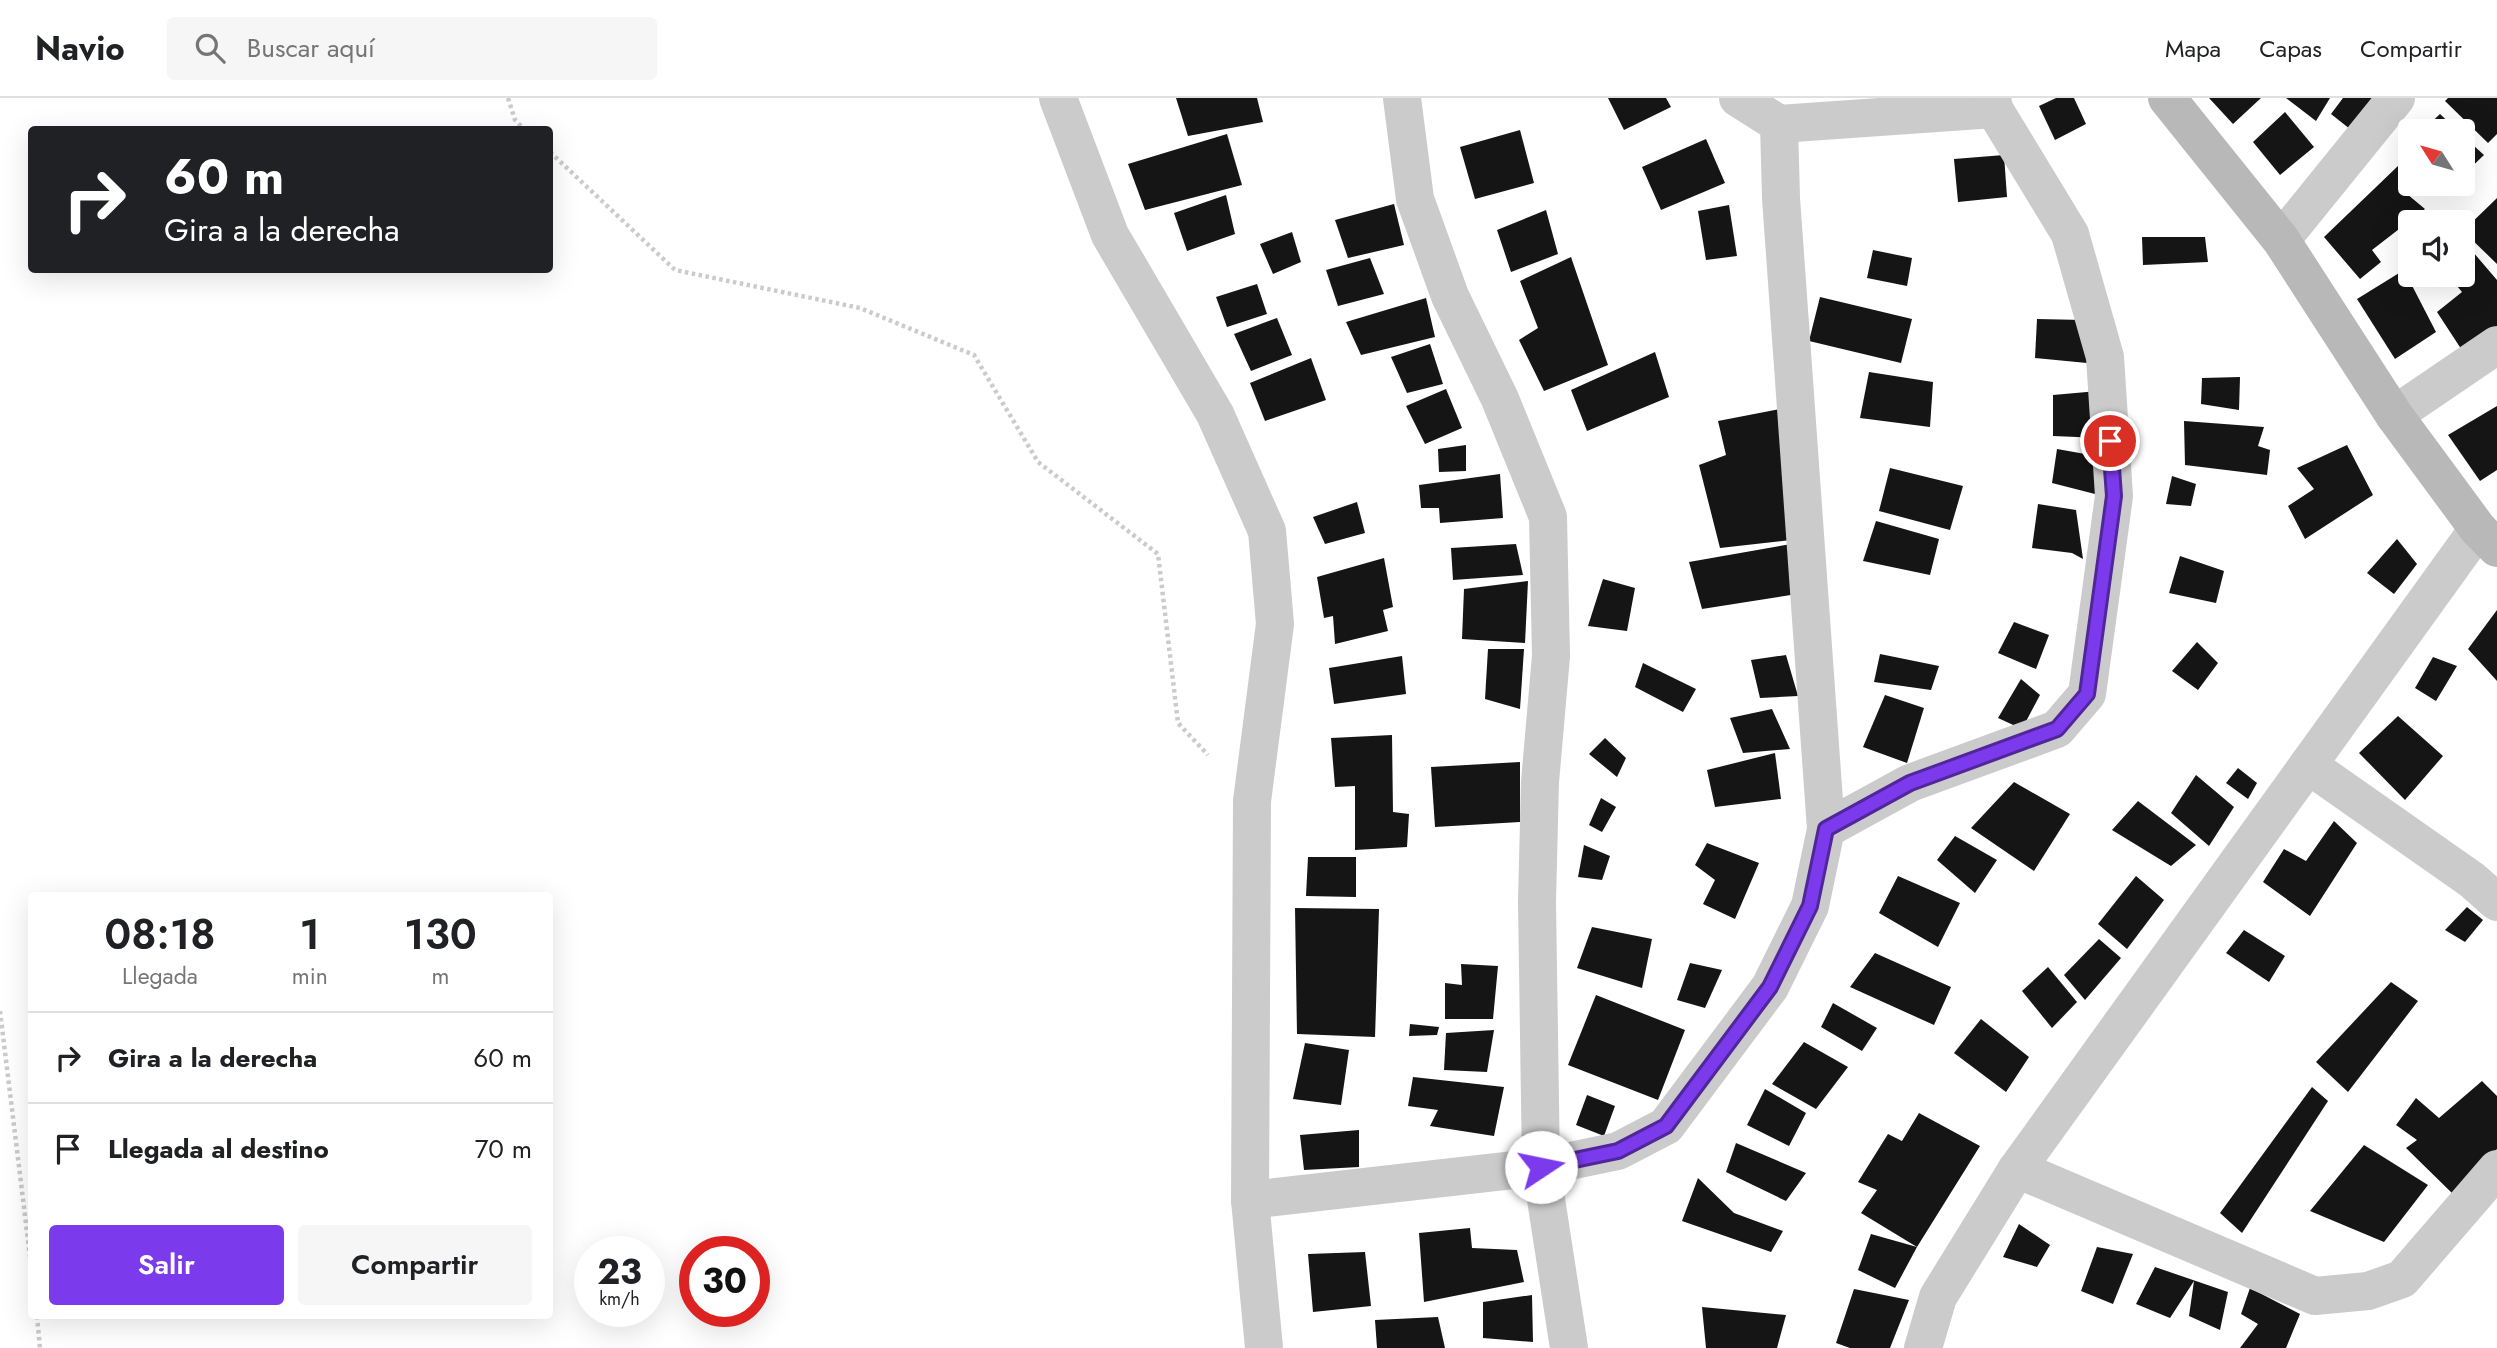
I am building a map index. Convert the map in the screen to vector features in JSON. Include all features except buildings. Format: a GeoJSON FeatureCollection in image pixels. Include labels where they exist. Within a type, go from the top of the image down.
{"type":"FeatureCollection","features":[{"type":"Feature","properties":{"kind":"street"},"geometry":{"type":"LineString","coordinates":[[1058,98],[1110,235],[1216,414],[1267,531],[1275,624],[1252,801],[1250,1200],[1264,1348]]}},
{"type":"Feature","properties":{"kind":"street"},"geometry":{"type":"LineString","coordinates":[[1402,98],[1415,199],[1450,296],[1500,399],[1548,517],[1551,656],[1540,782],[1537,902],[1541,1167],[1569,1348]]}},
{"type":"Feature","properties":{"kind":"street"},"geometry":{"type":"LineString","coordinates":[[1738,98],[1779,124],[1993,104],[2070,234],[2105,357],[2114,496],[2087,694],[2057,729],[1910,783],[1826,829]]}},
{"type":"Feature","properties":{"kind":"street"},"geometry":{"type":"LineString","coordinates":[[1923,1348],[1938,1297],[2017,1169],[2308,765],[2487,539],[2394,415],[2281,240],[2167,98]]}},
{"type":"Feature","properties":{"kind":"street"},"geometry":{"type":"LineString","coordinates":[[2281,240],[2396,98]]}},
{"type":"Feature","properties":{"kind":"street"},"geometry":{"type":"LineString","coordinates":[[1250,1200],[1541,1167],[1618,1151],[1666,1126],[1770,987],[1810,906],[1826,829],[1783,223],[1779,124]]}},
{"type":"Feature","properties":{"kind":"street"},"geometry":{"type":"LineString","coordinates":[[2394,415],[2497,345]]}},
{"type":"Feature","properties":{"kind":"street"},"geometry":{"type":"LineString","coordinates":[[2308,765],[2472,880],[2497,902]]}},
{"type":"Feature","properties":{"kind":"street"},"geometry":{"type":"LineString","coordinates":[[2017,1169],[2315,1296],[2368,1291],[2402,1279],[2497,1169]]}},
{"type":"Feature","properties":{"kind":"path"},"geometry":{"type":"LineString","coordinates":[[508,98],[515,120],[521,126]]}},
{"type":"Feature","properties":{"kind":"path"},"geometry":{"type":"LineString","coordinates":[[553,155],[675,270],[860,308],[974,355],[1038,462],[1158,554],[1178,723],[1252,801]]}},
{"type":"Feature","properties":{"kind":"path"},"geometry":{"type":"LineString","coordinates":[[0,1010],[28,1240]]}},
{"type":"Feature","properties":{"kind":"path"},"geometry":{"type":"LineString","coordinates":[[37,1319],[40,1348]]}},
{"type":"Feature","properties":{"kind":"route"},"geometry":{"type":"LineString","coordinates":[[1541,1167],[1618,1151],[1666,1126],[1770,987],[1810,906],[1826,829],[1910,783],[2057,729],[2087,694],[2114,496],[2110,441]]}}]}
